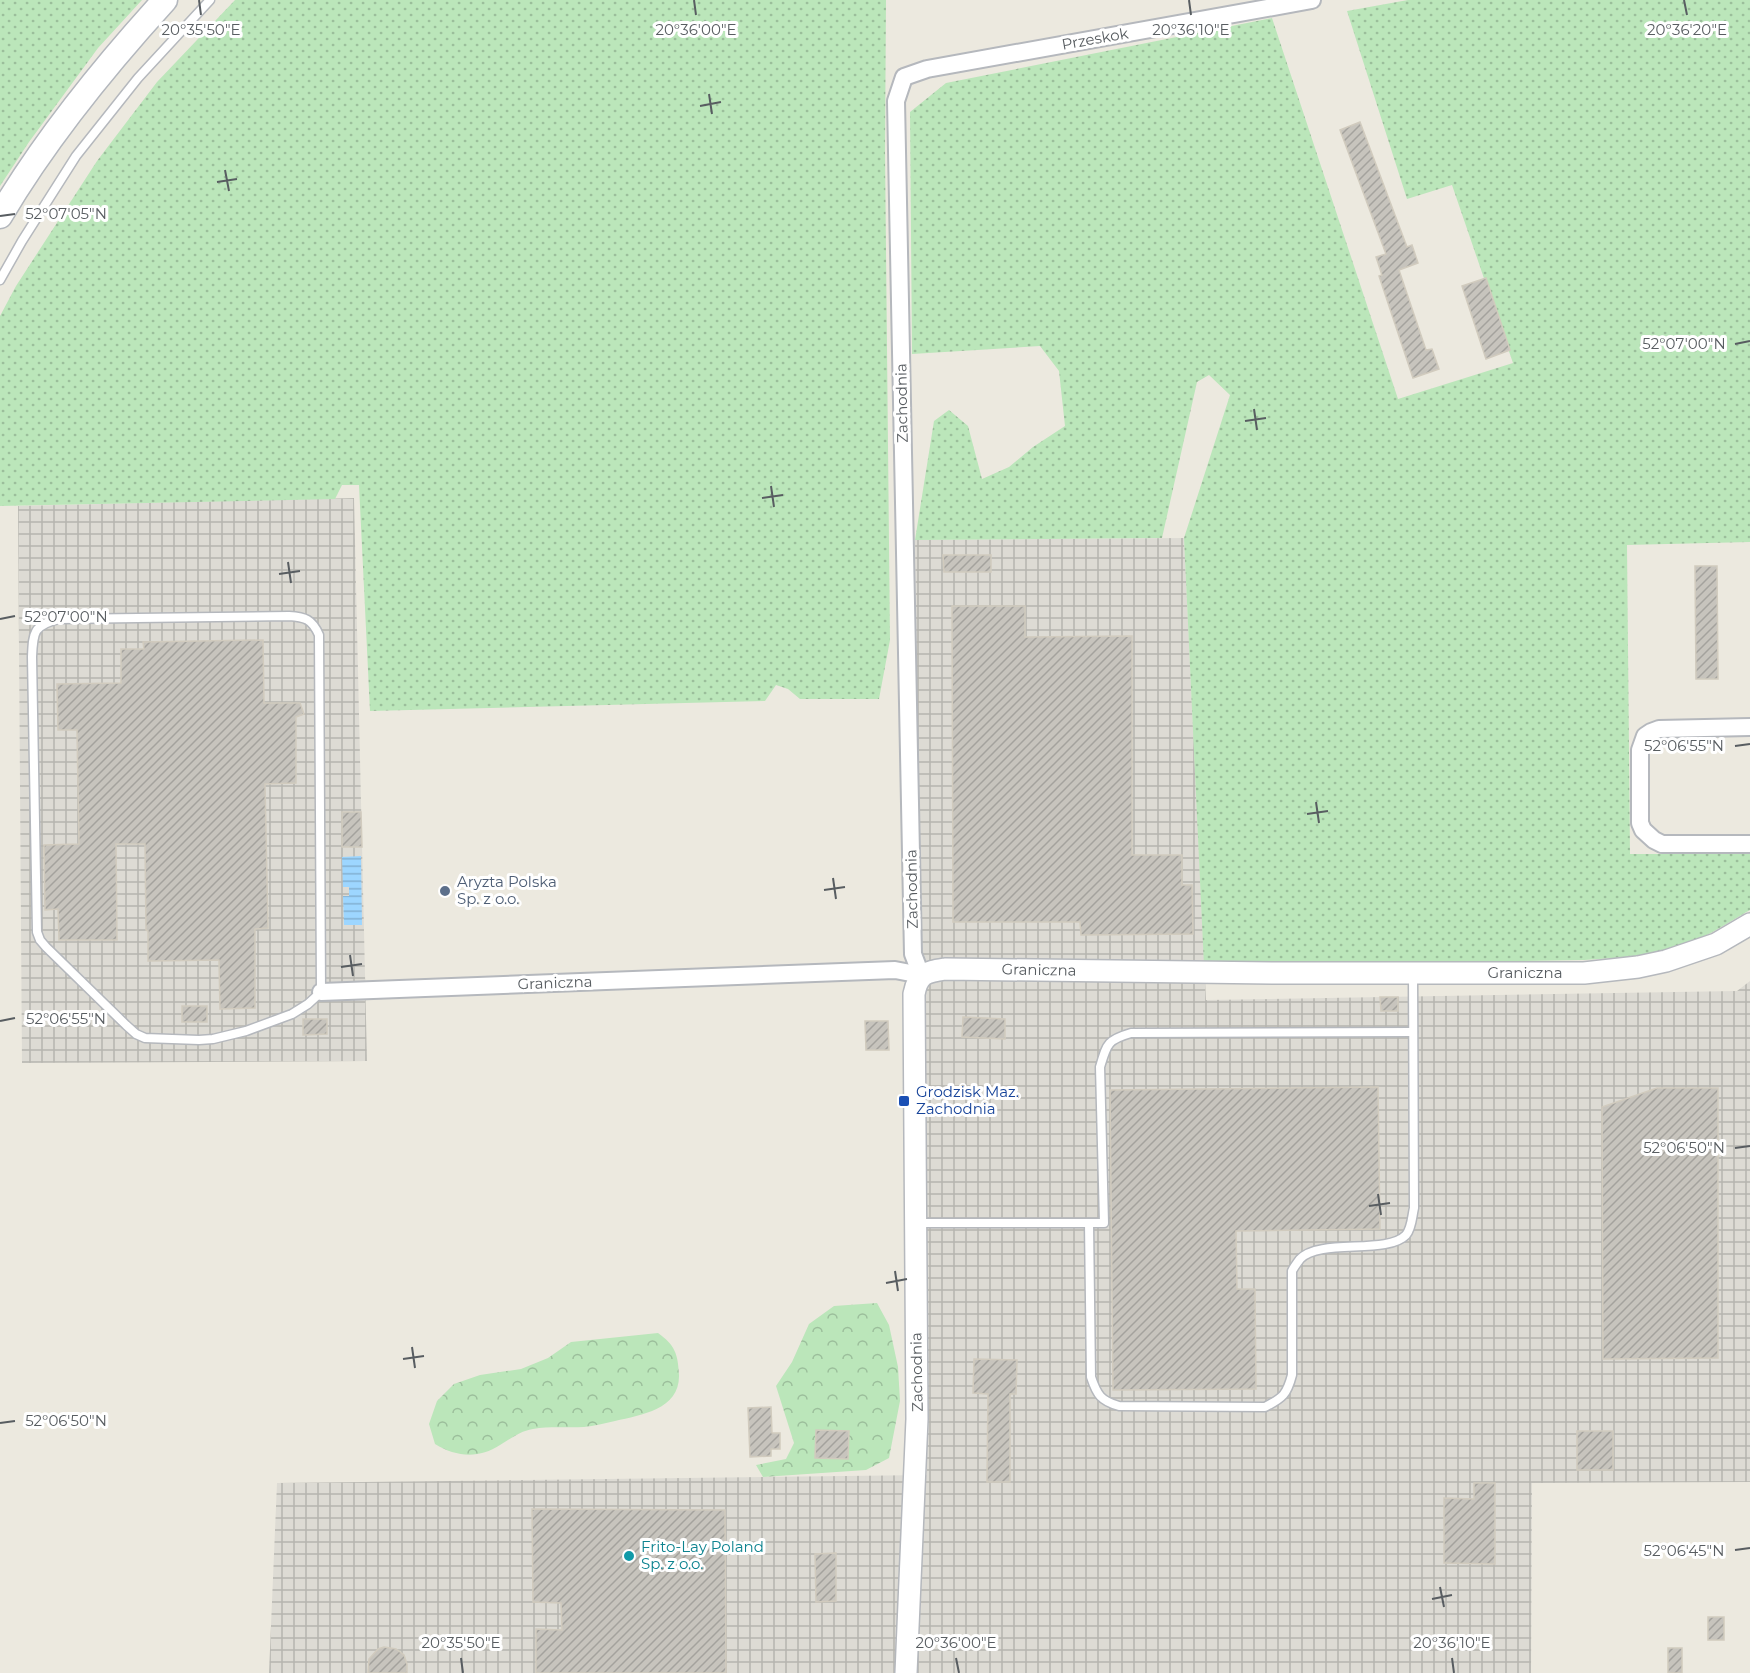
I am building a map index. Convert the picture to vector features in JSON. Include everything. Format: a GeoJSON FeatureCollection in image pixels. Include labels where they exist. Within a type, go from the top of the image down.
{"type":"FeatureCollection","features":[{"type":"Feature","properties":{"kind":"main road"},"geometry":{"type":"LineString","coordinates":[[0,216],[71,111],[165,0]]}},
{"type":"Feature","properties":{"kind":"street","name":"Przeskok"},"geometry":{"type":"LineString","coordinates":[[896,101],[903,77],[927,69],[1312,0]]}},
{"type":"Feature","properties":{"kind":"street","name":"Zachodnia"},"geometry":{"type":"LineString","coordinates":[[896,101],[914,954],[921,975],[916,983],[914,994],[917,1419],[906,1673]]}},
{"type":"Feature","properties":{"kind":"street"},"geometry":{"type":"LineString","coordinates":[[1750,727],[1659,729],[1645,736],[1641,743],[1640,823],[1643,830],[1662,844],[1750,844]]}},
{"type":"Feature","properties":{"kind":"street","name":"Graniczna"},"geometry":{"type":"LineString","coordinates":[[321,992],[895,970],[921,975],[945,969],[1272,973],[1584,973],[1638,967],[1666,961],[1716,944],[1750,924]]}},
{"type":"Feature","properties":{"kind":"lane"},"geometry":{"type":"LineString","coordinates":[[0,280],[76,156],[138,78],[210,0]]}},
{"type":"Feature","properties":{"kind":"lane"},"geometry":{"type":"LineString","coordinates":[[289,616],[302,617],[315,625],[320,634],[321,992],[308,1005],[292,1014],[246,1030],[199,1040],[145,1038],[126,1025],[40,940],[36,915],[32,657],[34,633],[39,626],[59,619],[289,616]]}},
{"type":"Feature","properties":{"kind":"lane"},"geometry":{"type":"LineString","coordinates":[[1089,1223],[1091,1377],[1096,1392],[1106,1402],[1119,1406],[1265,1407],[1280,1399],[1288,1390],[1292,1375],[1292,1271],[1301,1258],[1320,1250],[1392,1243],[1406,1235],[1411,1224],[1413,1208],[1413,972]]}},
{"type":"Feature","properties":{"kind":"lane"},"geometry":{"type":"LineString","coordinates":[[915,1223],[1104,1223],[1100,1067],[1105,1048],[1115,1038],[1131,1033],[1413,1032]]}},
{"type":"Feature","properties":{"kind":"shaded area"},"geometry":{"type":"Polygon","coordinates":[[[354,498],[367,1061],[22,1063],[18,506],[354,498]]]}},
{"type":"Feature","properties":{"kind":"shaded area"},"geometry":{"type":"Polygon","coordinates":[[[1184,538],[1206,1000],[1737,991],[1750,981],[1750,1482],[1532,1483],[1531,1673],[269,1673],[277,1483],[927,1475],[915,540],[1184,538]]]}},
{"type":"Feature","properties":{"kind":"green space"},"geometry":{"type":"Polygon","coordinates":[[[0,0],[142,0],[98,48],[29,142],[0,186],[0,0]]]}},
{"type":"Feature","properties":{"kind":"green space"},"geometry":{"type":"Polygon","coordinates":[[[235,0],[886,0],[885,152],[890,640],[879,699],[800,699],[788,689],[776,685],[765,701],[370,711],[359,485],[342,485],[335,499],[0,506],[0,316],[16,286],[97,161],[157,82],[235,0]]]}},
{"type":"Feature","properties":{"kind":"green space"},"geometry":{"type":"Polygon","coordinates":[[[1408,0],[1750,0],[1750,542],[1627,545],[1630,854],[1750,854],[1750,910],[1681,947],[1628,957],[1584,960],[1204,966],[1184,538],[1230,395],[1209,375],[1197,382],[1162,538],[915,540],[934,421],[949,410],[968,426],[982,479],[1009,467],[1033,447],[1065,426],[1059,371],[1040,346],[912,354],[910,112],[946,83],[1272,18],[1398,399],[1513,363],[1452,185],[1407,199],[1347,11],[1408,0]]]}},
{"type":"Feature","properties":{"kind":"green space"},"geometry":{"type":"Polygon","coordinates":[[[877,1303],[889,1325],[898,1367],[900,1401],[889,1458],[866,1470],[763,1477],[756,1465],[786,1459],[794,1443],[776,1386],[792,1362],[809,1324],[834,1306],[877,1303]]]}},
{"type":"Feature","properties":{"kind":"green space"},"geometry":{"type":"Polygon","coordinates":[[[658,1333],[674,1351],[678,1361],[679,1375],[678,1386],[673,1396],[658,1408],[637,1416],[592,1426],[528,1430],[484,1453],[459,1454],[435,1444],[429,1424],[437,1401],[454,1384],[480,1375],[521,1369],[548,1358],[571,1342],[658,1333]]]}},
{"type":"Feature","properties":{"kind":"water"},"geometry":{"type":"Polygon","coordinates":[[[361,856],[362,925],[344,925],[343,896],[349,896],[349,887],[343,887],[342,857],[361,856]]]}},
{"type":"Feature","properties":{"kind":"building"},"geometry":{"type":"Polygon","coordinates":[[[1360,122],[1407,247],[1412,245],[1418,263],[1399,270],[1426,350],[1432,349],[1439,369],[1413,378],[1379,276],[1382,275],[1376,257],[1386,254],[1340,130],[1360,122]]]}},
{"type":"Feature","properties":{"kind":"building"},"geometry":{"type":"Polygon","coordinates":[[[1486,278],[1510,350],[1486,359],[1462,286],[1486,278]]]}},
{"type":"Feature","properties":{"kind":"building"},"geometry":{"type":"Polygon","coordinates":[[[943,555],[991,555],[991,572],[944,572],[943,555]]]}},
{"type":"Feature","properties":{"kind":"building"},"geometry":{"type":"Polygon","coordinates":[[[1695,566],[1717,566],[1718,679],[1696,679],[1695,566]]]}},
{"type":"Feature","properties":{"kind":"building"},"geometry":{"type":"Polygon","coordinates":[[[952,606],[1025,606],[1025,637],[1132,636],[1132,855],[1182,855],[1182,885],[1192,885],[1193,934],[1081,935],[1080,922],[953,922],[952,606]]]}},
{"type":"Feature","properties":{"kind":"building"},"geometry":{"type":"Polygon","coordinates":[[[263,640],[264,703],[300,703],[304,714],[296,717],[296,783],[265,784],[268,928],[255,929],[255,1008],[220,1009],[219,960],[148,961],[145,844],[116,844],[117,940],[59,940],[58,909],[45,910],[44,845],[79,844],[77,730],[58,730],[57,684],[121,683],[121,649],[144,649],[143,642],[263,640]]]}},
{"type":"Feature","properties":{"kind":"building"},"geometry":{"type":"Polygon","coordinates":[[[342,812],[361,812],[362,847],[342,847],[342,812]]]}},
{"type":"Feature","properties":{"kind":"building"},"geometry":{"type":"Polygon","coordinates":[[[1380,997],[1398,997],[1398,1011],[1381,1011],[1380,997]]]}},
{"type":"Feature","properties":{"kind":"building"},"geometry":{"type":"Polygon","coordinates":[[[182,1006],[207,1006],[207,1022],[182,1022],[182,1006]]]}},
{"type":"Feature","properties":{"kind":"building"},"geometry":{"type":"Polygon","coordinates":[[[963,1017],[1005,1019],[1005,1039],[962,1037],[963,1017]]]}},
{"type":"Feature","properties":{"kind":"building"},"geometry":{"type":"Polygon","coordinates":[[[303,1019],[327,1019],[327,1034],[303,1035],[303,1019]]]}},
{"type":"Feature","properties":{"kind":"building"},"geometry":{"type":"Polygon","coordinates":[[[865,1021],[888,1021],[889,1050],[866,1050],[865,1021]]]}},
{"type":"Feature","properties":{"kind":"building"},"geometry":{"type":"Polygon","coordinates":[[[1378,1087],[1380,1229],[1236,1231],[1237,1289],[1255,1289],[1256,1389],[1113,1390],[1110,1090],[1378,1087]]]}},
{"type":"Feature","properties":{"kind":"building"},"geometry":{"type":"Polygon","coordinates":[[[1657,1088],[1718,1088],[1718,1358],[1603,1359],[1602,1107],[1657,1088]]]}},
{"type":"Feature","properties":{"kind":"building"},"geometry":{"type":"Polygon","coordinates":[[[974,1359],[1017,1360],[1016,1394],[1010,1394],[1010,1482],[987,1482],[988,1394],[973,1393],[974,1359]]]}},
{"type":"Feature","properties":{"kind":"building"},"geometry":{"type":"Polygon","coordinates":[[[771,1407],[772,1433],[780,1433],[780,1449],[771,1449],[771,1456],[750,1457],[748,1408],[771,1407]]]}},
{"type":"Feature","properties":{"kind":"building"},"geometry":{"type":"Polygon","coordinates":[[[816,1430],[849,1431],[848,1459],[815,1458],[816,1430]]]}},
{"type":"Feature","properties":{"kind":"building"},"geometry":{"type":"Polygon","coordinates":[[[1577,1431],[1613,1431],[1613,1470],[1577,1470],[1577,1431]]]}},
{"type":"Feature","properties":{"kind":"building"},"geometry":{"type":"Polygon","coordinates":[[[1474,1483],[1495,1483],[1495,1564],[1444,1563],[1444,1498],[1474,1499],[1474,1483]]]}},
{"type":"Feature","properties":{"kind":"building","name":"Frito-Lay Poland Sp. z o.o."},"geometry":{"type":"Polygon","coordinates":[[[532,1509],[725,1510],[726,1673],[536,1673],[536,1629],[562,1630],[561,1603],[533,1602],[532,1509]]]}},
{"type":"Feature","properties":{"kind":"building"},"geometry":{"type":"Polygon","coordinates":[[[836,1553],[836,1601],[816,1602],[815,1554],[836,1553]]]}},
{"type":"Feature","properties":{"kind":"building"},"geometry":{"type":"Polygon","coordinates":[[[1708,1617],[1724,1617],[1724,1640],[1708,1640],[1708,1617]]]}},
{"type":"Feature","properties":{"kind":"building"},"geometry":{"type":"Polygon","coordinates":[[[384,1647],[396,1649],[404,1655],[407,1673],[368,1673],[369,1659],[378,1649],[384,1647]]]}},
{"type":"Feature","properties":{"kind":"building"},"geometry":{"type":"Polygon","coordinates":[[[1668,1648],[1682,1648],[1682,1673],[1668,1673],[1668,1648]]]}},
{"type":"Feature","properties":{"kind":"place","name":"Aryzta Polska Sp. z o.o."},"geometry":{"type":"Point","coordinates":[445,891]}},
{"type":"Feature","properties":{"kind":"place","name":"Grodzisk Maz. Zachodnia"},"geometry":{"type":"Point","coordinates":[904,1101]}},
{"type":"Feature","properties":{"kind":"place","name":"Frito-Lay Poland Sp. z o.o."},"geometry":{"type":"Point","coordinates":[629,1556]}}]}
